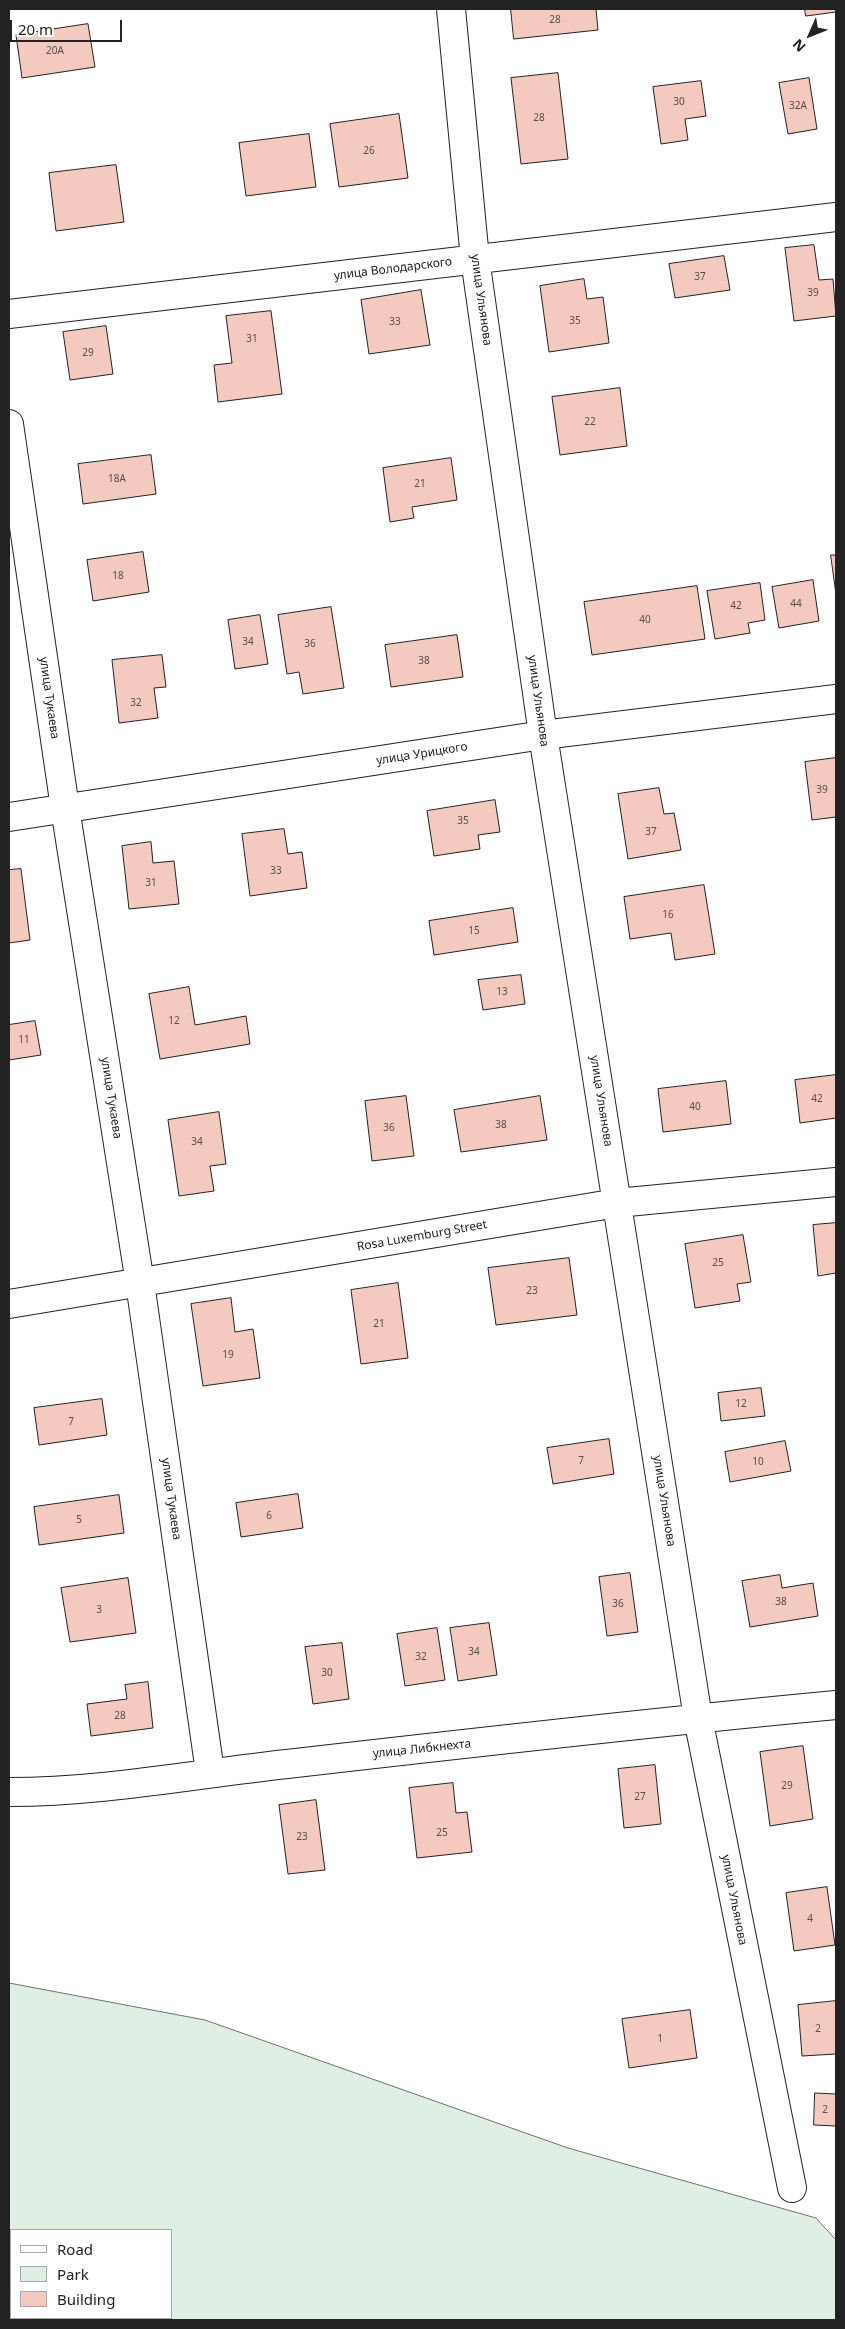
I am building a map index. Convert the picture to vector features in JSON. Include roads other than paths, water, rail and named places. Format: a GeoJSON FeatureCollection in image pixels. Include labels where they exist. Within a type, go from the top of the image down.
{"type":"FeatureCollection","features":[{"type":"Feature","properties":{"kind":"street","name":"улица Ульянова"},"geometry":{"type":"LineString","coordinates":[[451,9],[475,259],[543,735],[616,1203],[698,1718],[792,2188]]}},
{"type":"Feature","properties":{"kind":"street","name":"улица Володарского"},"geometry":{"type":"LineString","coordinates":[[9,314],[836,217]]}},
{"type":"Feature","properties":{"kind":"street","name":"улица Тукаева"},"geometry":{"type":"LineString","coordinates":[[9,424],[65,808],[140,1283],[210,1772]]}},
{"type":"Feature","properties":{"kind":"street","name":"улица Урицкого"},"geometry":{"type":"LineString","coordinates":[[9,816],[543,735],[836,699]]}},
{"type":"Feature","properties":{"kind":"street","name":"Rosa Luxemburg Street"},"geometry":{"type":"LineString","coordinates":[[9,1304],[616,1203],[836,1182]]}},
{"type":"Feature","properties":{"kind":"street","name":"улица Либкнехта"},"geometry":{"type":"LineString","coordinates":[[9,1792],[57,1792],[210,1772],[698,1718],[836,1705]]}}]}
